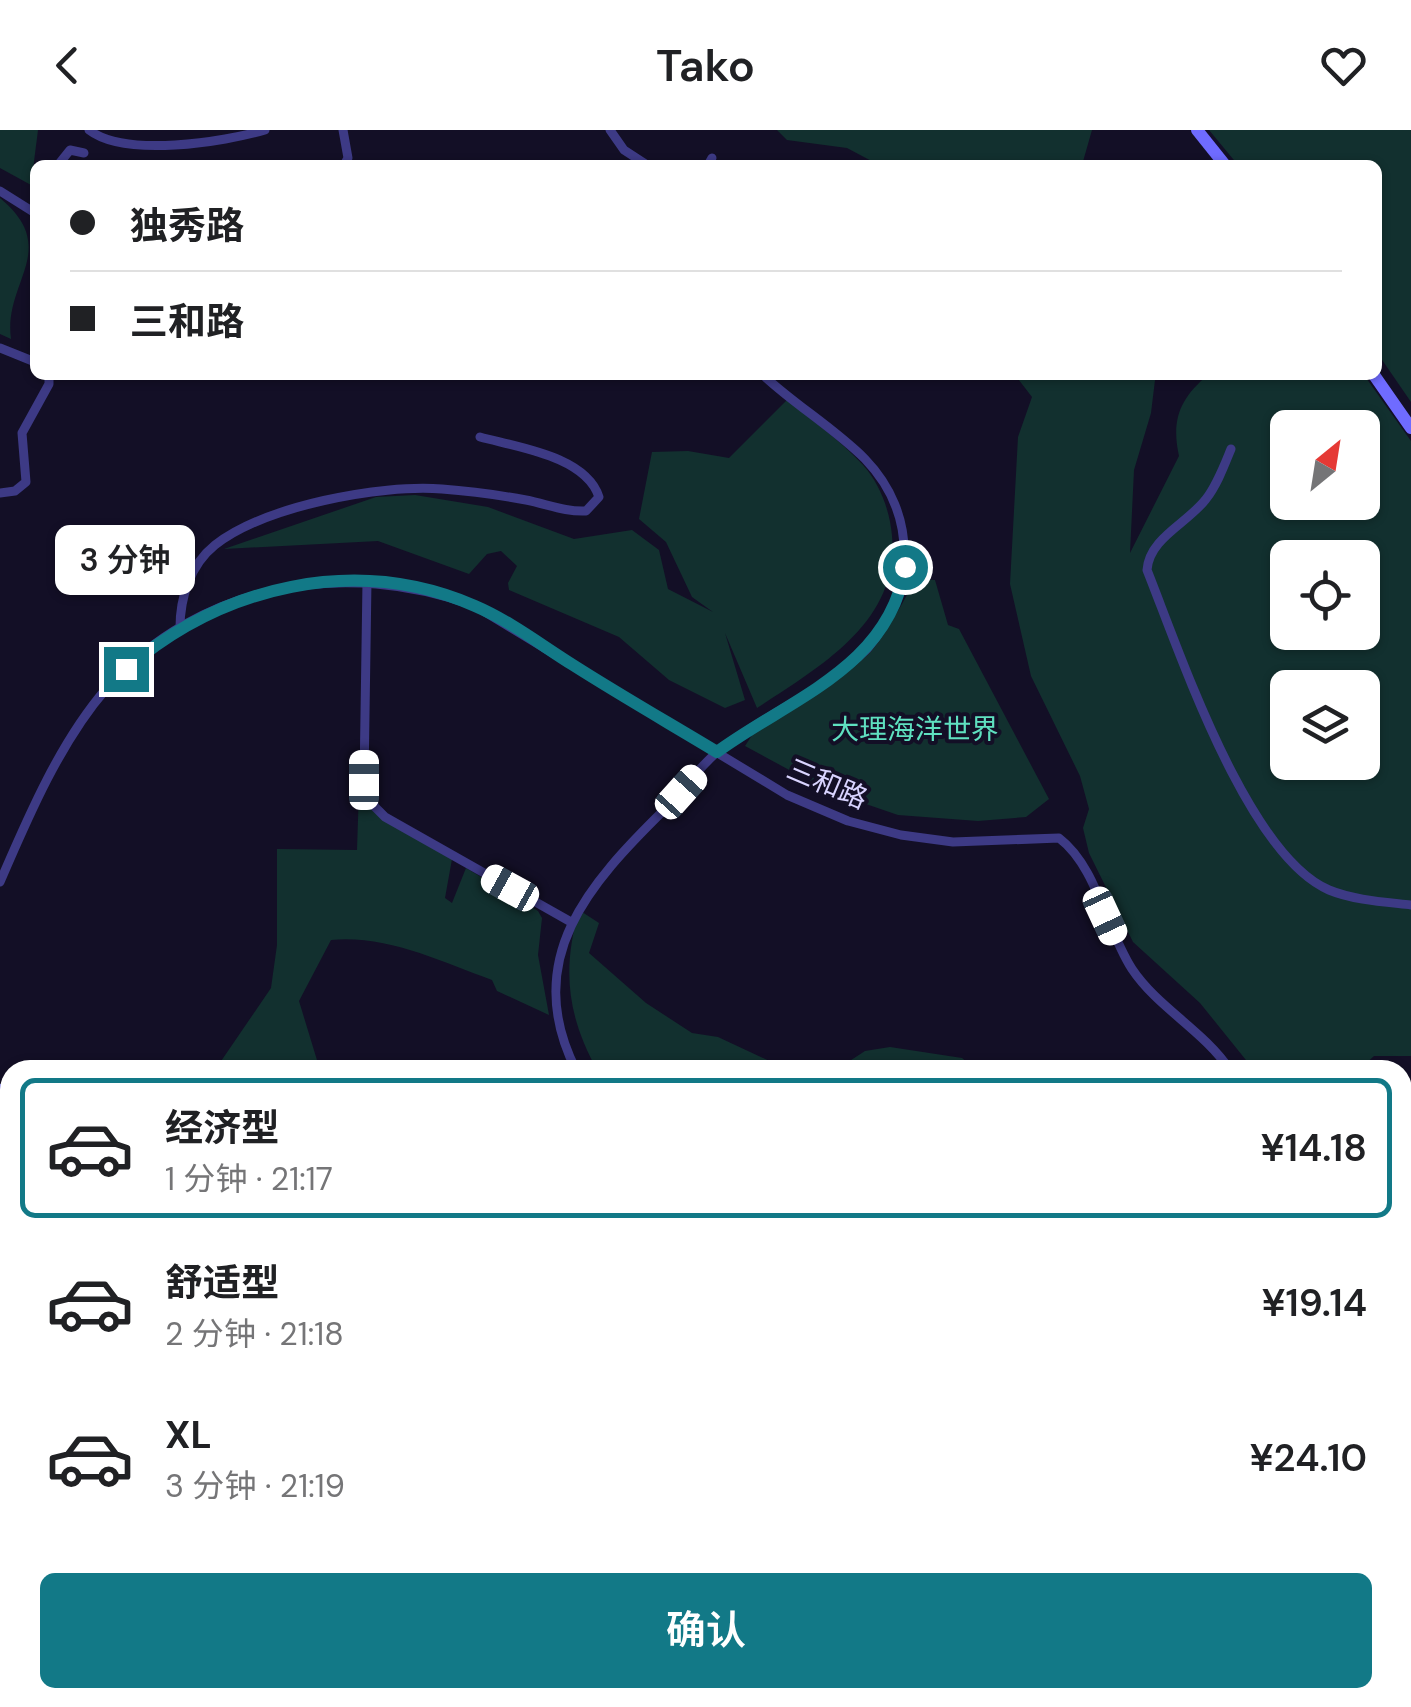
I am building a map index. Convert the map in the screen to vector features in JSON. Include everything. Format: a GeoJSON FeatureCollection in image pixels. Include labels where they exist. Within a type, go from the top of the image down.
{"type":"FeatureCollection","features":[{"type":"Feature","properties":{"kind":"main road"},"geometry":{"type":"LineString","coordinates":[[1198,130],[1220,160]]}},
{"type":"Feature","properties":{"kind":"main road"},"geometry":{"type":"LineString","coordinates":[[1377,380],[1411,428]]}},
{"type":"Feature","properties":{"kind":"street"},"geometry":{"type":"LineString","coordinates":[[90,130],[146,144],[180,146],[214,143],[265,130]]}},
{"type":"Feature","properties":{"kind":"street"},"geometry":{"type":"LineString","coordinates":[[344,130],[347,160]]}},
{"type":"Feature","properties":{"kind":"street"},"geometry":{"type":"LineString","coordinates":[[610,130],[620,135],[642,160]]}},
{"type":"Feature","properties":{"kind":"street"},"geometry":{"type":"LineString","coordinates":[[62,160],[70,150],[84,153]]}},
{"type":"Feature","properties":{"kind":"street"},"geometry":{"type":"LineString","coordinates":[[0,191],[30,210]]}},
{"type":"Feature","properties":{"kind":"street"},"geometry":{"type":"LineString","coordinates":[[0,348],[30,360]]}},
{"type":"Feature","properties":{"kind":"street"},"geometry":{"type":"LineString","coordinates":[[0,493],[15,491],[26,482],[22,433],[49,380]]}},
{"type":"Feature","properties":{"kind":"street"},"geometry":{"type":"LineString","coordinates":[[572,1060],[561,1028],[557,995],[560,956],[571,922],[610,862],[717,752],[867,649],[891,614],[905,567],[901,522],[878,476],[854,448],[769,380]]}},
{"type":"Feature","properties":{"kind":"street"},"geometry":{"type":"LineString","coordinates":[[180,628],[180,603],[194,570],[213,546],[245,528],[324,500],[395,487],[529,500],[570,512],[586,511],[599,497],[586,474],[541,454],[480,437]]}},
{"type":"Feature","properties":{"kind":"street"},"geometry":{"type":"LineString","coordinates":[[1231,449],[1206,499],[1184,522],[1168,531],[1147,559],[1146,570],[1232,778],[1293,862],[1330,890],[1411,906]]}},
{"type":"Feature","properties":{"kind":"street"},"geometry":{"type":"LineString","coordinates":[[366,581],[364,780],[376,807],[416,836],[571,922]]}},
{"type":"Feature","properties":{"kind":"street","name":"三和路"},"geometry":{"type":"LineString","coordinates":[[0,882],[87,714],[126,669],[180,628],[230,602],[306,584],[366,581],[418,589],[475,606],[787,795],[848,821],[901,835],[953,842],[1060,838],[1078,859],[1134,972],[1196,1029],[1222,1060]]}},
{"type":"Feature","properties":{"kind":"green space"},"geometry":{"type":"Polygon","coordinates":[[[0,130],[38,130],[34,160],[30,160],[30,184],[0,168],[0,130]]]}},
{"type":"Feature","properties":{"kind":"green space"},"geometry":{"type":"Polygon","coordinates":[[[777,130],[1092,130],[1083,160],[870,160],[847,148],[787,140],[777,130]]]}},
{"type":"Feature","properties":{"kind":"green space"},"geometry":{"type":"Polygon","coordinates":[[[1209,130],[1411,130],[1411,402],[1382,360],[1382,160],[1234,160],[1209,130]]]}},
{"type":"Feature","properties":{"kind":"green space"},"geometry":{"type":"Polygon","coordinates":[[[0,198],[18,217],[27,234],[29,250],[11,318],[11,339],[0,334],[0,198]]]}},
{"type":"Feature","properties":{"kind":"green space"},"geometry":{"type":"Polygon","coordinates":[[[1019,380],[1155,380],[1151,413],[1134,470],[1130,553],[1179,456],[1176,431],[1184,401],[1203,380],[1368,380],[1411,441],[1411,1056],[1246,1060],[1200,1003],[1133,942],[1089,853],[1083,828],[1089,809],[1080,776],[1031,676],[1010,584],[1018,437],[1032,397],[1019,380]]]}},
{"type":"Feature","properties":{"kind":"green space"},"geometry":{"type":"Polygon","coordinates":[[[787,400],[845,448],[874,481],[891,527],[891,566],[883,593],[851,639],[757,708],[725,633],[745,700],[725,708],[669,680],[619,637],[509,590],[508,583],[517,566],[501,551],[487,554],[469,574],[378,541],[224,549],[376,497],[415,495],[488,507],[574,539],[632,530],[659,550],[668,589],[713,612],[692,597],[666,542],[639,519],[652,452],[688,451],[729,458],[787,400]]]}},
{"type":"Feature","properties":{"kind":"green space","name":"大理海洋世界"},"geometry":{"type":"Polygon","coordinates":[[[915,579],[935,580],[948,625],[959,629],[1049,799],[1026,817],[978,821],[898,815],[828,791],[745,746],[756,729],[849,668],[867,651],[900,608],[915,579]]]}},
{"type":"Feature","properties":{"kind":"green space"},"geometry":{"type":"Polygon","coordinates":[[[359,789],[376,813],[452,859],[445,898],[452,903],[466,868],[538,911],[542,918],[538,955],[549,1015],[497,991],[492,980],[433,958],[373,941],[331,940],[299,1001],[317,1060],[222,1060],[271,988],[277,945],[277,849],[357,850],[359,789]]]}},
{"type":"Feature","properties":{"kind":"green space"},"geometry":{"type":"Polygon","coordinates":[[[579,910],[599,923],[589,953],[646,1003],[692,1033],[718,1037],[767,1060],[592,1060],[579,1030],[570,992],[579,910]]]}},
{"type":"Feature","properties":{"kind":"green space"},"geometry":{"type":"Polygon","coordinates":[[[890,1047],[964,1060],[851,1060],[865,1051],[890,1047]]]}},
{"type":"Feature","properties":{"kind":"route"},"geometry":{"type":"LineString","coordinates":[[126,669],[170,633],[230,602],[306,584],[372,581],[418,589],[475,606],[717,752],[851,664],[867,649],[891,614],[905,567]]}}]}
